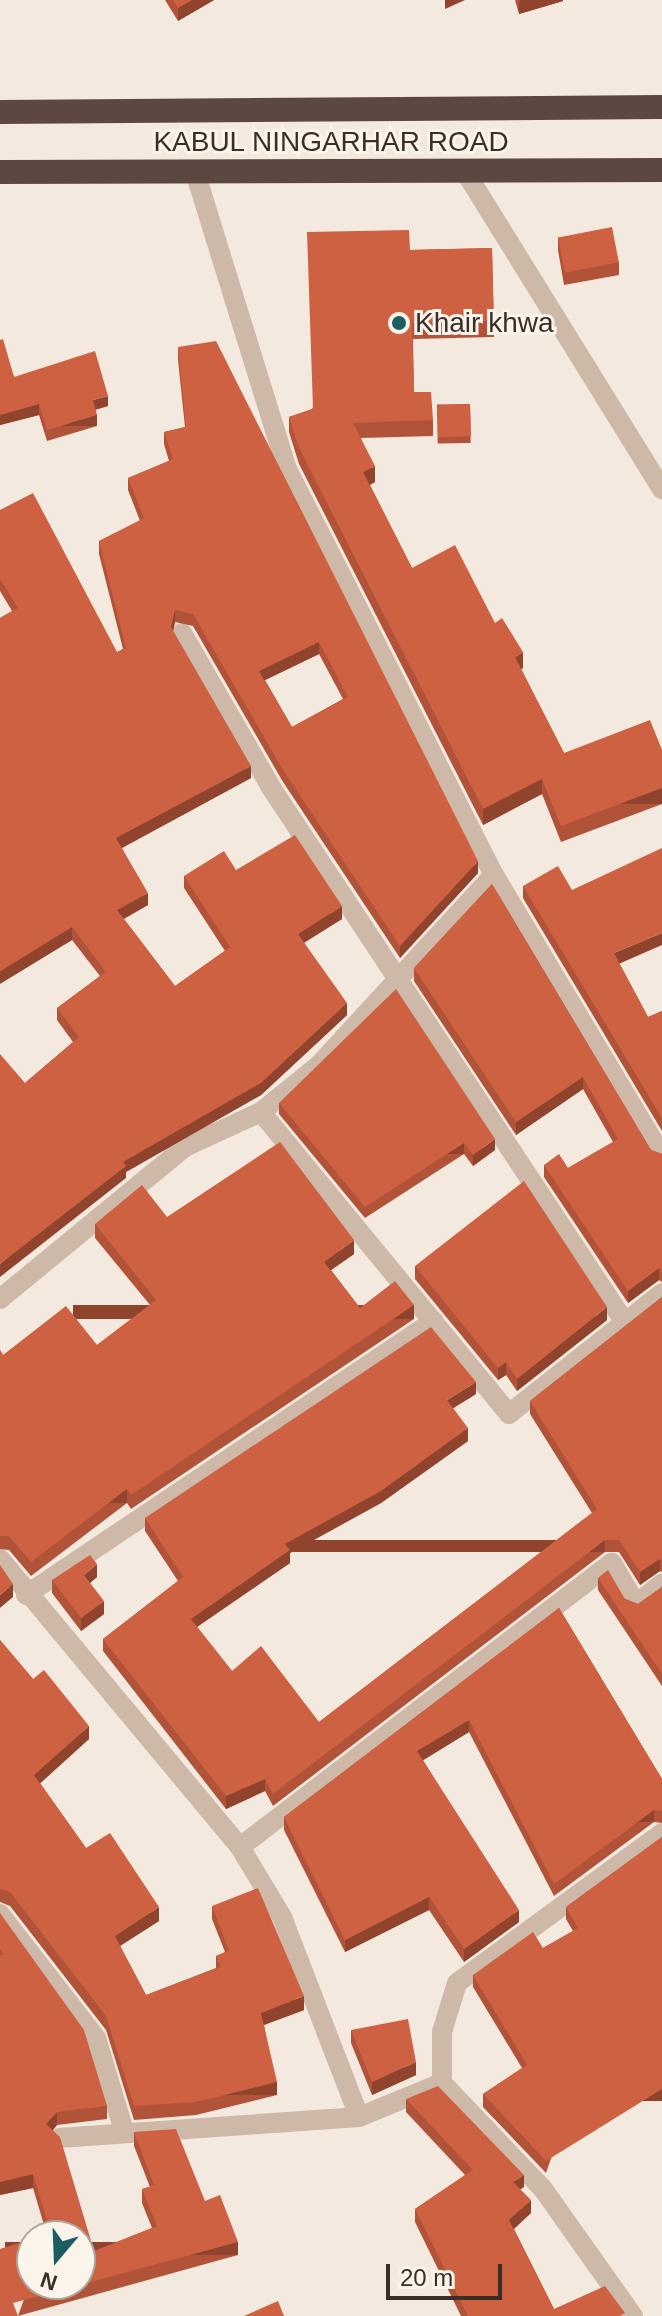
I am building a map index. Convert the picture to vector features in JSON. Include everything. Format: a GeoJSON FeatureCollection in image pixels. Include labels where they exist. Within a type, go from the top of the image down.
{"type":"FeatureCollection","features":[{"type":"Feature","properties":{"kind":"highway","name":"KABUL NINGARHAR ROAD"},"geometry":{"type":"LineString","coordinates":[[0,112],[662,107]]}},
{"type":"Feature","properties":{"kind":"highway","name":"KABUL NINGARHAR ROAD"},"geometry":{"type":"LineString","coordinates":[[0,172],[466,173],[662,170]]}},
{"type":"Feature","properties":{"kind":"street"},"geometry":{"type":"LineString","coordinates":[[195,172],[287,469],[494,875],[662,1156]]}},
{"type":"Feature","properties":{"kind":"street"},"geometry":{"type":"LineString","coordinates":[[466,173],[662,489]]}},
{"type":"Feature","properties":{"kind":"street"},"geometry":{"type":"LineString","coordinates":[[182,633],[272,789],[624,1321]]}},
{"type":"Feature","properties":{"kind":"street"},"geometry":{"type":"LineString","coordinates":[[0,1299],[185,1147],[261,1112],[319,1065],[396,975],[494,875]]}},
{"type":"Feature","properties":{"kind":"street"},"geometry":{"type":"LineString","coordinates":[[261,1112],[509,1414],[662,1293]]}},
{"type":"Feature","properties":{"kind":"street"},"geometry":{"type":"LineString","coordinates":[[26,1595],[434,1321]]}},
{"type":"Feature","properties":{"kind":"street"},"geometry":{"type":"LineString","coordinates":[[0,1559],[26,1595],[240,1847],[282,1917],[359,2117]]}},
{"type":"Feature","properties":{"kind":"street"},"geometry":{"type":"LineString","coordinates":[[240,1847],[612,1563],[636,1604],[662,1584]]}},
{"type":"Feature","properties":{"kind":"street"},"geometry":{"type":"LineString","coordinates":[[633,2316],[543,2189],[442,2083],[442,2032],[457,1983],[662,1833]]}},
{"type":"Feature","properties":{"kind":"street"},"geometry":{"type":"LineString","coordinates":[[0,1914],[96,2038],[124,2131]]}},
{"type":"Feature","properties":{"kind":"street"},"geometry":{"type":"LineString","coordinates":[[59,2138],[124,2131],[359,2117],[442,2083]]}},
{"type":"Feature","properties":{"kind":"building"},"geometry":{"type":"Polygon","coordinates":[[[173,0],[192,0],[178,8],[173,0]]]}},
{"type":"Feature","properties":{"kind":"building"},"geometry":{"type":"Polygon","coordinates":[[[612,227],[619,262],[565,273],[558,237],[612,227]]]}},
{"type":"Feature","properties":{"kind":"building"},"geometry":{"type":"Polygon","coordinates":[[[409,230],[410,250],[492,248],[494,321],[412,323],[414,392],[431,392],[433,420],[353,423],[375,466],[363,472],[412,568],[455,545],[495,623],[502,618],[523,652],[515,657],[564,753],[650,720],[662,750],[662,788],[561,826],[542,779],[483,809],[299,448],[289,417],[313,409],[307,232],[409,230]]]}},
{"type":"Feature","properties":{"kind":"building"},"geometry":{"type":"Polygon","coordinates":[[[3,339],[14,377],[95,351],[108,396],[93,400],[97,415],[47,430],[39,404],[0,415],[0,340],[3,339]]]}},
{"type":"Feature","properties":{"kind":"building"},"geometry":{"type":"Polygon","coordinates":[[[216,341],[478,861],[400,946],[283,770],[193,614],[175,610],[171,627],[251,766],[116,838],[148,893],[117,910],[175,986],[230,947],[184,876],[224,851],[236,870],[295,835],[342,906],[298,934],[347,1003],[261,1083],[123,1162],[126,1166],[0,1264],[0,1054],[25,1083],[79,1037],[57,1008],[106,972],[72,927],[0,971],[0,618],[18,608],[0,579],[0,510],[33,493],[117,652],[126,648],[99,541],[144,518],[128,478],[173,459],[164,432],[186,427],[178,347],[216,341]],[[319,642],[259,671],[292,727],[348,697],[319,642]]]}},
{"type":"Feature","properties":{"kind":"building"},"geometry":{"type":"Polygon","coordinates":[[[470,404],[471,436],[438,437],[437,405],[470,404]]]}},
{"type":"Feature","properties":{"kind":"building"},"geometry":{"type":"Polygon","coordinates":[[[662,848],[662,933],[614,953],[648,1017],[662,1011],[662,1118],[523,886],[558,866],[572,890],[662,848]]]}},
{"type":"Feature","properties":{"kind":"building"},"geometry":{"type":"Polygon","coordinates":[[[492,884],[651,1150],[662,1154],[662,1270],[659,1268],[628,1291],[544,1165],[559,1154],[568,1168],[618,1139],[583,1077],[516,1122],[414,968],[492,884]]]}},
{"type":"Feature","properties":{"kind":"building"},"geometry":{"type":"Polygon","coordinates":[[[396,989],[495,1139],[473,1155],[464,1143],[365,1207],[279,1103],[396,989]]]}},
{"type":"Feature","properties":{"kind":"building"},"geometry":{"type":"Polygon","coordinates":[[[280,1142],[354,1240],[324,1262],[360,1308],[395,1281],[414,1305],[131,1495],[127,1489],[31,1562],[9,1536],[0,1536],[0,1350],[3,1355],[66,1306],[97,1345],[156,1300],[95,1224],[142,1185],[167,1217],[280,1142]]]}},
{"type":"Feature","properties":{"kind":"building"},"geometry":{"type":"Polygon","coordinates":[[[524,1181],[607,1307],[517,1379],[506,1362],[498,1368],[415,1266],[524,1181]]]}},
{"type":"Feature","properties":{"kind":"building"},"geometry":{"type":"Polygon","coordinates":[[[662,1297],[662,1560],[640,1572],[619,1540],[605,1540],[273,1794],[265,1779],[226,1796],[103,1639],[183,1577],[145,1518],[431,1327],[476,1382],[447,1400],[468,1428],[381,1491],[285,1544],[290,1550],[191,1619],[232,1671],[261,1646],[319,1722],[597,1509],[530,1401],[662,1297]]]}},
{"type":"Feature","properties":{"kind":"building"},"geometry":{"type":"Polygon","coordinates":[[[90,1555],[97,1564],[84,1575],[104,1601],[81,1618],[52,1580],[90,1555]]]}},
{"type":"Feature","properties":{"kind":"building"},"geometry":{"type":"Polygon","coordinates":[[[0,1565],[13,1584],[0,1595],[0,1565]]]}},
{"type":"Feature","properties":{"kind":"building"},"geometry":{"type":"Polygon","coordinates":[[[608,1570],[625,1599],[638,1604],[662,1587],[662,1674],[598,1578],[608,1570]]]}},
{"type":"Feature","properties":{"kind":"building"},"geometry":{"type":"Polygon","coordinates":[[[559,1608],[662,1779],[662,1811],[654,1810],[554,1884],[469,1720],[417,1751],[519,1910],[464,1949],[429,1897],[345,1940],[284,1817],[559,1608]]]}},
{"type":"Feature","properties":{"kind":"building"},"geometry":{"type":"Polygon","coordinates":[[[0,1640],[33,1679],[44,1670],[89,1726],[34,1775],[86,1848],[110,1833],[159,1907],[115,1936],[146,1995],[221,1967],[216,1956],[229,1951],[212,1906],[258,1888],[304,1996],[261,2013],[277,2082],[196,2102],[134,2106],[106,2016],[10,1892],[0,1889],[0,1640]]]}},
{"type":"Feature","properties":{"kind":"building"},"geometry":{"type":"Polygon","coordinates":[[[662,1837],[662,2089],[546,2161],[483,2094],[527,2065],[473,1975],[533,1932],[543,1948],[578,1928],[566,1907],[662,1837]]]}},
{"type":"Feature","properties":{"kind":"building"},"geometry":{"type":"Polygon","coordinates":[[[0,1913],[84,2030],[107,2106],[57,2112],[46,2124],[60,2137],[85,2220],[47,2220],[33,2174],[0,2182],[0,1956],[4,1954],[0,1949],[0,1913]]]}},
{"type":"Feature","properties":{"kind":"building"},"geometry":{"type":"Polygon","coordinates":[[[408,2019],[416,2062],[372,2082],[351,2030],[408,2019]]]}},
{"type":"Feature","properties":{"kind":"building"},"geometry":{"type":"Polygon","coordinates":[[[438,2086],[524,2175],[513,2182],[531,2200],[509,2220],[554,2309],[605,2286],[625,2313],[619,2316],[468,2316],[415,2209],[473,2170],[406,2099],[438,2086]]]}},
{"type":"Feature","properties":{"kind":"building"},"geometry":{"type":"Polygon","coordinates":[[[176,2129],[205,2201],[220,2195],[238,2242],[96,2280],[96,2250],[157,2226],[142,2189],[154,2185],[134,2132],[176,2129]]]}},
{"type":"Feature","properties":{"kind":"building"},"geometry":{"type":"Polygon","coordinates":[[[16,2244],[16,2300],[24,2300],[13,2303],[18,2316],[0,2316],[0,2249],[16,2244]]]}},
{"type":"Feature","properties":{"kind":"building"},"geometry":{"type":"Polygon","coordinates":[[[278,2301],[284,2316],[244,2316],[278,2301]]]}},
{"type":"Feature","properties":{"kind":"place","name":"Khair khwa"},"geometry":{"type":"Point","coordinates":[399,323]}}]}
